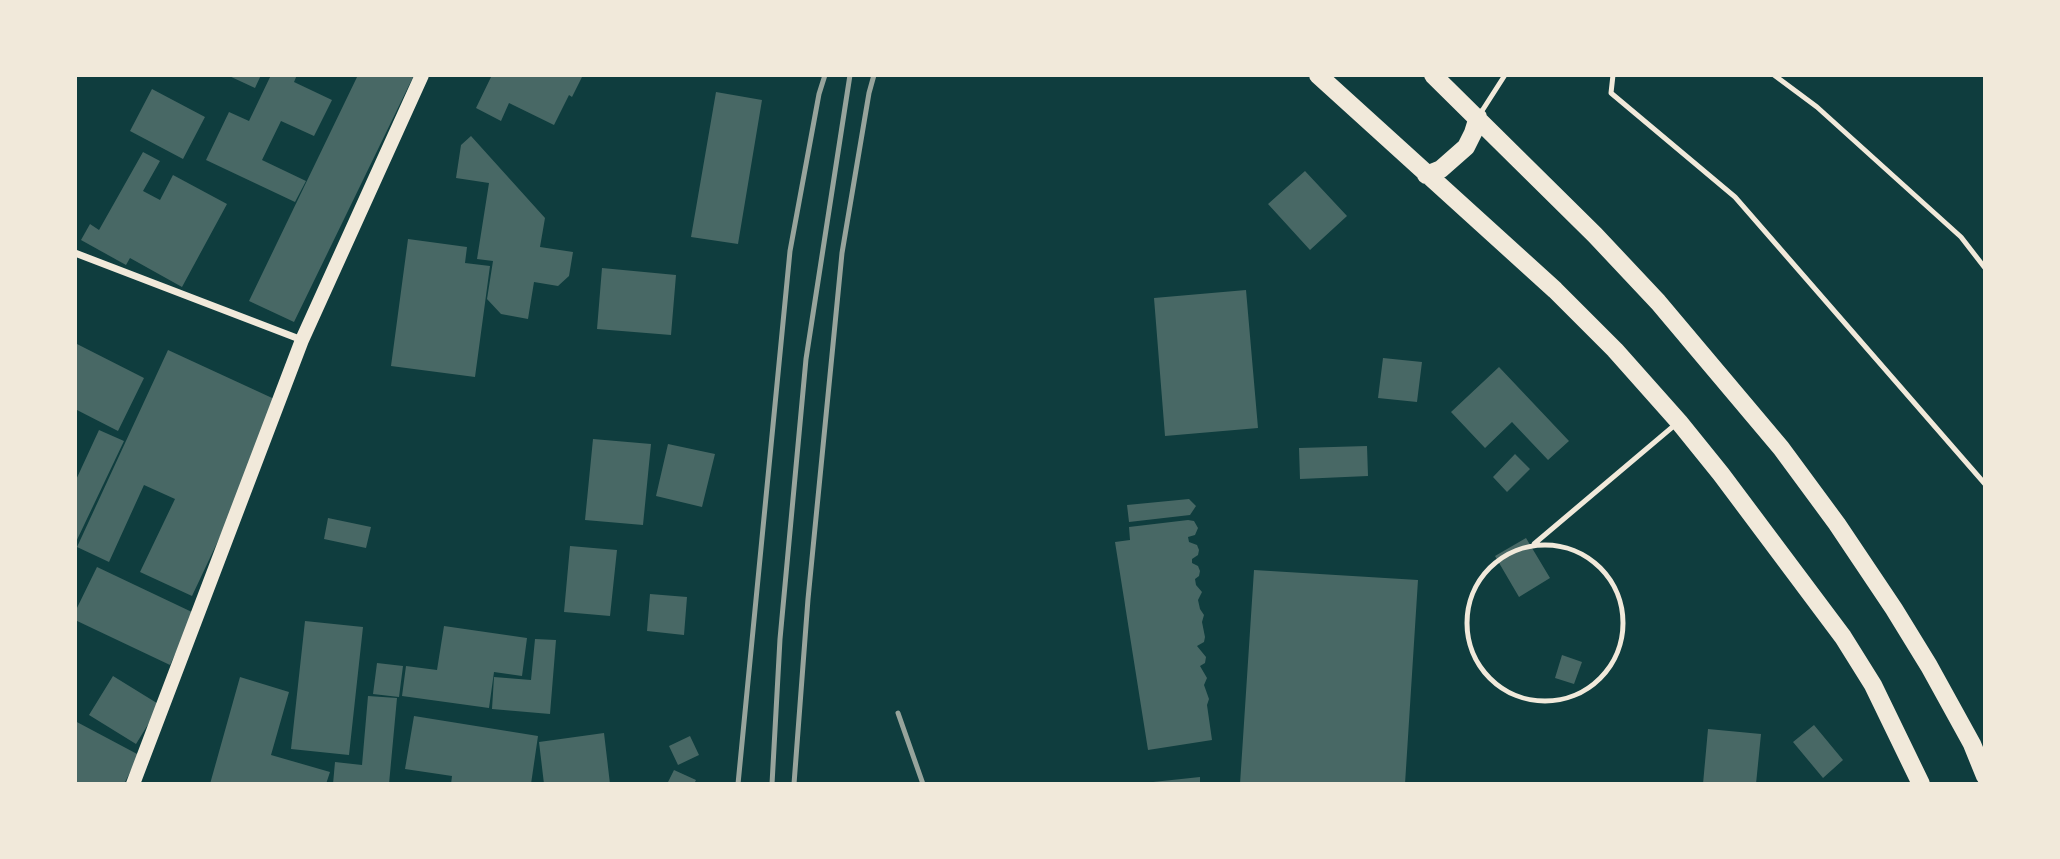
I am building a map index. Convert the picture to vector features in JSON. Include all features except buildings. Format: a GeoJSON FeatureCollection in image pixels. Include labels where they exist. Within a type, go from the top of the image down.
{"type":"FeatureCollection","features":[{"type":"Feature","properties":{"kind":"main road"},"geometry":{"type":"LineString","coordinates":[[133,784],[302,340],[422,75]]}},
{"type":"Feature","properties":{"kind":"main road"},"geometry":{"type":"LineString","coordinates":[[1433,75],[1478,117],[1658,302],[1781,448],[1837,524],[1894,609],[1972,744],[1985,776]]}},
{"type":"Feature","properties":{"kind":"main road"},"geometry":{"type":"LineString","coordinates":[[1326,78],[1426,174],[1555,290],[1615,350],[1679,422],[1843,637],[1873,685],[1921,784]]}},
{"type":"Feature","properties":{"kind":"main road"},"geometry":{"type":"LineString","coordinates":[[1426,174],[1441,169],[1466,148],[1478,117]]}},
{"type":"Feature","properties":{"kind":"street"},"geometry":{"type":"LineString","coordinates":[[75,253],[302,340]]}},
{"type":"Feature","properties":{"kind":"lane"},"geometry":{"type":"LineString","coordinates":[[1478,117],[1505,75]]}},
{"type":"Feature","properties":{"kind":"lane"},"geometry":{"type":"LineString","coordinates":[[1613,75],[1611,93],[1735,197],[1985,484]]}},
{"type":"Feature","properties":{"kind":"lane"},"geometry":{"type":"LineString","coordinates":[[1774,75],[1817,107],[1961,237],[1985,268]]}},
{"type":"Feature","properties":{"kind":"lane"},"geometry":{"type":"LineString","coordinates":[[1534,544],[1560,546],[1585,554],[1605,571],[1619,593],[1624,618],[1622,644],[1610,668],[1592,687],[1568,698],[1543,702],[1517,697],[1495,684],[1478,664],[1468,640],[1466,614],[1474,589],[1489,568],[1510,552],[1534,544],[1679,422]]}},
{"type":"Feature","properties":{"kind":"railway"},"geometry":{"type":"LineString","coordinates":[[738,784],[790,251],[819,94],[825,75]]}},
{"type":"Feature","properties":{"kind":"railway"},"geometry":{"type":"LineString","coordinates":[[772,784],[780,639],[806,359],[850,75]]}},
{"type":"Feature","properties":{"kind":"railway"},"geometry":{"type":"LineString","coordinates":[[794,784],[808,599],[842,253],[874,75]]}},
{"type":"Feature","properties":{"kind":"railway"},"geometry":{"type":"LineString","coordinates":[[898,713],[923,784]]}}]}
